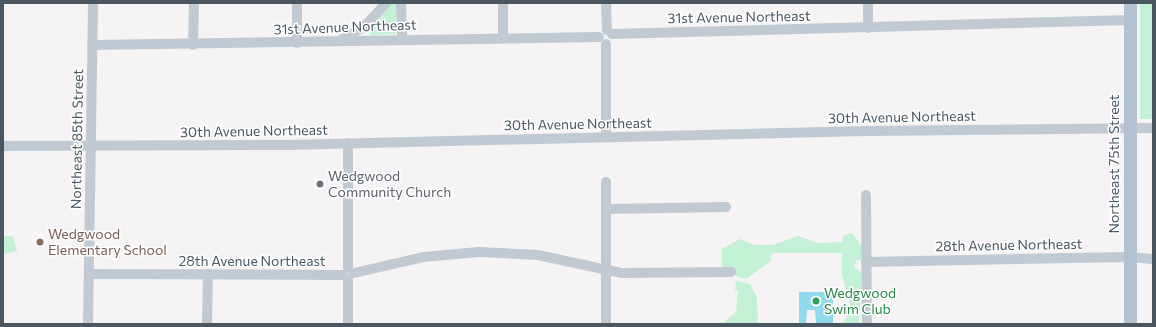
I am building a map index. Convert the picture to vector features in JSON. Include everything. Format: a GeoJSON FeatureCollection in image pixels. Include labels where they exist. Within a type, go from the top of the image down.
{"type":"FeatureCollection","features":[{"type":"Feature","properties":{"kind":"main road","name":"Northeast 75th Street"},"geometry":{"type":"LineString","coordinates":[[1130,3],[1130,324]]}},
{"type":"Feature","properties":{"kind":"street","name":"Northeast 85th Street"},"geometry":{"type":"LineString","coordinates":[[88,324],[92,3]]}},
{"type":"Feature","properties":{"kind":"street"},"geometry":{"type":"LineString","coordinates":[[193,45],[194,3]]}},
{"type":"Feature","properties":{"kind":"street"},"geometry":{"type":"LineString","coordinates":[[297,3],[297,43]]}},
{"type":"Feature","properties":{"kind":"street"},"geometry":{"type":"LineString","coordinates":[[335,42],[359,31],[386,3]]}},
{"type":"Feature","properties":{"kind":"street"},"geometry":{"type":"LineString","coordinates":[[402,3],[402,40]]}},
{"type":"Feature","properties":{"kind":"street"},"geometry":{"type":"LineString","coordinates":[[503,3],[503,37]]}},
{"type":"Feature","properties":{"kind":"street"},"geometry":{"type":"LineString","coordinates":[[606,3],[606,137]]}},
{"type":"Feature","properties":{"kind":"street"},"geometry":{"type":"LineString","coordinates":[[868,3],[868,28]]}},
{"type":"Feature","properties":{"kind":"street","name":"31st Avenue Northeast"},"geometry":{"type":"LineString","coordinates":[[92,45],[193,45],[503,37],[606,36],[1130,20]]}},
{"type":"Feature","properties":{"kind":"street","name":"30th Avenue Northeast"},"geometry":{"type":"LineString","coordinates":[[3,146],[91,147],[348,143],[1153,128]]}},
{"type":"Feature","properties":{"kind":"street"},"geometry":{"type":"LineString","coordinates":[[348,143],[348,324]]}},
{"type":"Feature","properties":{"kind":"street"},"geometry":{"type":"LineString","coordinates":[[606,182],[606,324]]}},
{"type":"Feature","properties":{"kind":"street"},"geometry":{"type":"LineString","coordinates":[[866,195],[867,324]]}},
{"type":"Feature","properties":{"kind":"street"},"geometry":{"type":"LineString","coordinates":[[606,209],[726,207]]}},
{"type":"Feature","properties":{"kind":"street","name":"28th Avenue Northeast"},"geometry":{"type":"LineString","coordinates":[[89,274],[349,274],[424,257],[479,252],[538,255],[622,273],[731,272]]}},
{"type":"Feature","properties":{"kind":"street","name":"28th Avenue Northeast"},"geometry":{"type":"LineString","coordinates":[[866,262],[1130,257],[1153,259]]}},
{"type":"Feature","properties":{"kind":"street"},"geometry":{"type":"LineString","coordinates":[[207,324],[208,274]]}},
{"type":"Feature","properties":{"kind":"green space"},"geometry":{"type":"Polygon","coordinates":[[[393,3],[397,3],[396,34],[370,35],[370,30],[393,3]]]}},
{"type":"Feature","properties":{"kind":"green space"},"geometry":{"type":"Polygon","coordinates":[[[1140,3],[1153,3],[1153,119],[1140,119],[1140,3]]]}},
{"type":"Feature","properties":{"kind":"green space"},"geometry":{"type":"Polygon","coordinates":[[[852,233],[862,246],[861,259],[856,261],[854,267],[862,272],[859,324],[843,324],[851,308],[842,275],[842,253],[773,253],[771,255],[771,261],[746,279],[736,276],[732,269],[722,266],[722,249],[740,239],[754,245],[773,245],[798,236],[818,243],[843,242],[843,235],[852,233]]]}},
{"type":"Feature","properties":{"kind":"green space"},"geometry":{"type":"Polygon","coordinates":[[[3,236],[13,236],[17,251],[3,254],[3,236]]]}},
{"type":"Feature","properties":{"kind":"green space"},"geometry":{"type":"Polygon","coordinates":[[[736,281],[750,284],[757,298],[758,324],[722,324],[736,312],[738,291],[735,290],[736,281]]]}},
{"type":"Feature","properties":{"kind":"water","name":"Wedgwood Swim Club"},"geometry":{"type":"Polygon","coordinates":[[[799,292],[833,292],[833,323],[816,323],[815,310],[807,310],[806,323],[799,323],[799,292]]]}},
{"type":"Feature","properties":{"kind":"place","name":"Wedgwood Community Church"},"geometry":{"type":"Point","coordinates":[320,184]}},
{"type":"Feature","properties":{"kind":"place","name":"Wedgwood Elementary School"},"geometry":{"type":"Point","coordinates":[40,242]}},
{"type":"Feature","properties":{"kind":"place","name":"Wedgwood Swim Club"},"geometry":{"type":"Point","coordinates":[816,301]}}]}
